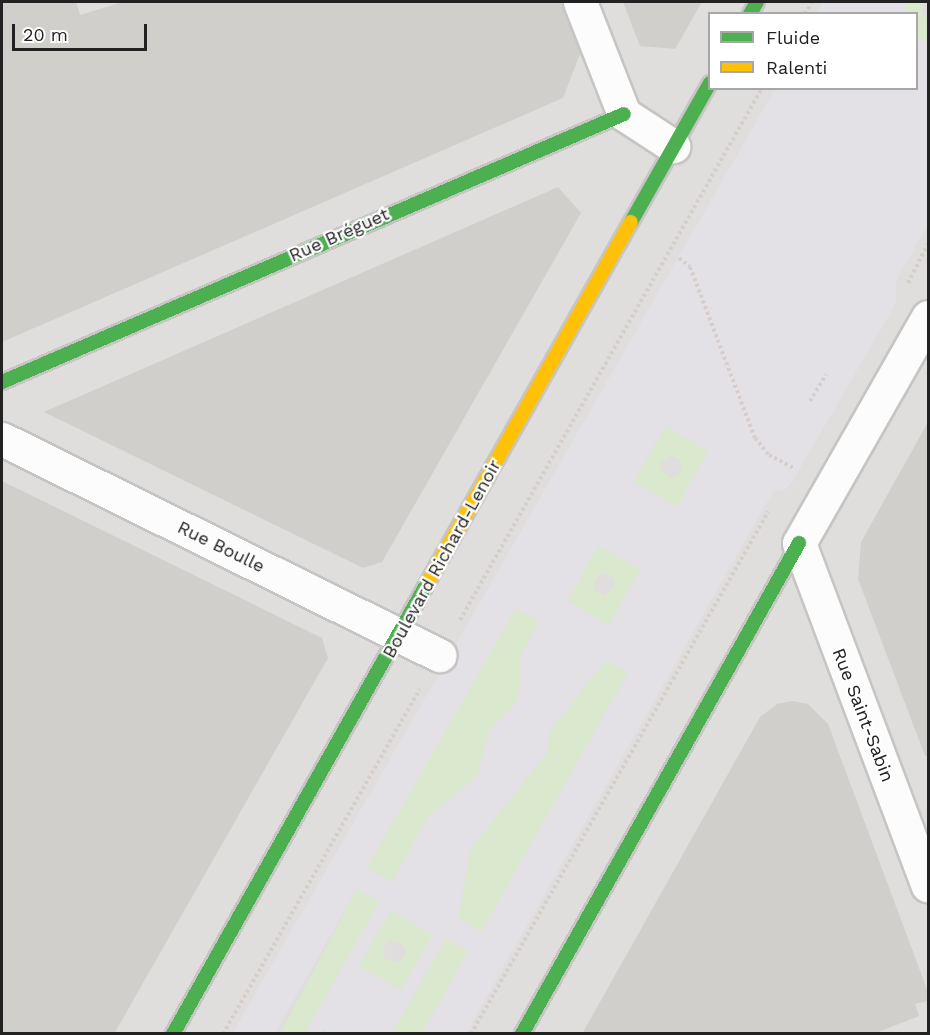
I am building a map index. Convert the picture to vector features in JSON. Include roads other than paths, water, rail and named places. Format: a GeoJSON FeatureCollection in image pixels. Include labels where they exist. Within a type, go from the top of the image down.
{"type":"FeatureCollection","features":[{"type":"Feature","properties":{"kind":"street"},"geometry":{"type":"LineString","coordinates":[[580,2],[624,114],[673,146]]}},
{"type":"Feature","properties":{"kind":"street","name":"Boulevard Richard-Lenoir"},"geometry":{"type":"LineString","coordinates":[[173,1034],[708,85]]}},
{"type":"Feature","properties":{"kind":"street","name":"Rue Bréguet"},"geometry":{"type":"LineString","coordinates":[[2,382],[624,114]]}},
{"type":"Feature","properties":{"kind":"street"},"geometry":{"type":"LineString","coordinates":[[522,1034],[928,317]]}},
{"type":"Feature","properties":{"kind":"street","name":"Rue Boulle"},"geometry":{"type":"LineString","coordinates":[[2,439],[440,655]]}},
{"type":"Feature","properties":{"kind":"street","name":"Rue Saint-Sabin"},"geometry":{"type":"LineString","coordinates":[[799,543],[928,885]]}}]}
